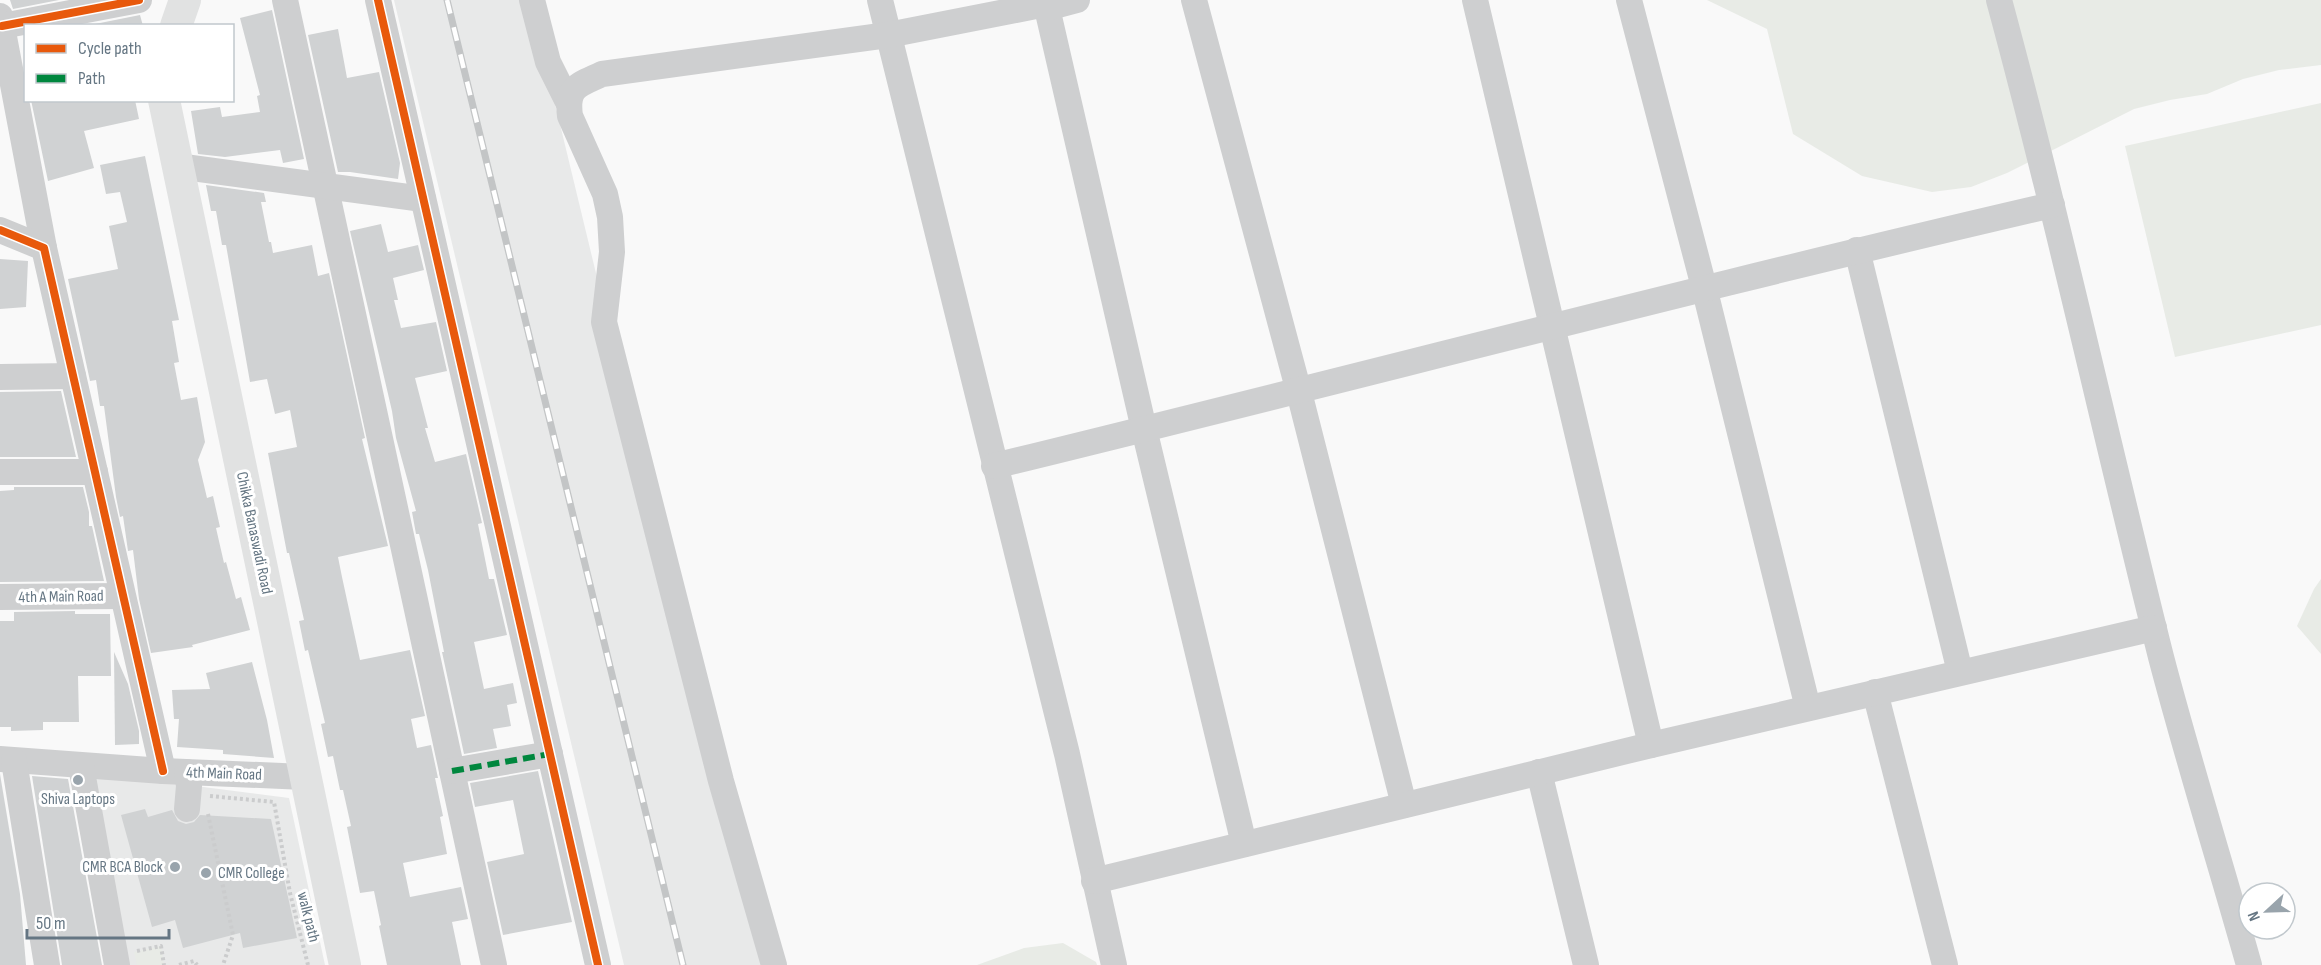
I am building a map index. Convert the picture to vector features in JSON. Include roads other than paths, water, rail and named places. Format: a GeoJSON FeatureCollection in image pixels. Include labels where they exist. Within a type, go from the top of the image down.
{"type":"FeatureCollection","features":[{"type":"Feature","properties":{"kind":"main road"},"geometry":{"type":"LineString","coordinates":[[177,24],[185,0]]}},
{"type":"Feature","properties":{"kind":"main road","name":"Chikka Banaswadi Road"},"geometry":{"type":"LineString","coordinates":[[164,102],[345,965]]}},
{"type":"Feature","properties":{"kind":"street"},"geometry":{"type":"LineString","coordinates":[[139,0],[1,21],[44,248],[122,596],[186,788]]}},
{"type":"Feature","properties":{"kind":"street"},"geometry":{"type":"LineString","coordinates":[[285,0],[494,965]]}},
{"type":"Feature","properties":{"kind":"street"},"geometry":{"type":"LineString","coordinates":[[378,0],[598,965]]}},
{"type":"Feature","properties":{"kind":"street"},"geometry":{"type":"LineString","coordinates":[[532,0],[548,62],[568,102],[570,116],[605,194],[610,218],[612,252],[604,322],[721,781],[774,965]]}},
{"type":"Feature","properties":{"kind":"street"},"geometry":{"type":"LineString","coordinates":[[880,0],[1067,754],[1114,965]]}},
{"type":"Feature","properties":{"kind":"street"},"geometry":{"type":"LineString","coordinates":[[568,102],[576,86],[602,74],[888,35],[1036,6],[1047,8],[1077,0]]}},
{"type":"Feature","properties":{"kind":"street"},"geometry":{"type":"LineString","coordinates":[[1194,0],[1299,392],[1404,805]]}},
{"type":"Feature","properties":{"kind":"street"},"geometry":{"type":"LineString","coordinates":[[1475,0],[1651,745]]}},
{"type":"Feature","properties":{"kind":"street"},"geometry":{"type":"LineString","coordinates":[[1629,0],[1704,287],[1808,708]]}},
{"type":"Feature","properties":{"kind":"street"},"geometry":{"type":"LineString","coordinates":[[1999,0],[2052,205],[2185,749],[2249,965]]}},
{"type":"Feature","properties":{"kind":"street"},"geometry":{"type":"LineString","coordinates":[[1047,8],[1144,429],[1244,844]]}},
{"type":"Feature","properties":{"kind":"street"},"geometry":{"type":"LineString","coordinates":[[177,166],[423,199]]}},
{"type":"Feature","properties":{"kind":"street"},"geometry":{"type":"LineString","coordinates":[[994,466],[1299,392],[1704,287],[2052,205]]}},
{"type":"Feature","properties":{"kind":"street"},"geometry":{"type":"LineString","coordinates":[[0,230],[44,248]]}},
{"type":"Feature","properties":{"kind":"street"},"geometry":{"type":"LineString","coordinates":[[1857,250],[1960,672]]}},
{"type":"Feature","properties":{"kind":"street"},"geometry":{"type":"LineString","coordinates":[[0,377],[73,376]]}},
{"type":"Feature","properties":{"kind":"street"},"geometry":{"type":"LineString","coordinates":[[0,472],[95,472]]}},
{"type":"Feature","properties":{"kind":"street","name":"4th A Main Road"},"geometry":{"type":"LineString","coordinates":[[0,597],[122,596]]}},
{"type":"Feature","properties":{"kind":"street"},"geometry":{"type":"LineString","coordinates":[[1094,880],[1651,745],[2154,628]]}},
{"type":"Feature","properties":{"kind":"street"},"geometry":{"type":"LineString","coordinates":[[1875,692],[1945,965]]}},
{"type":"Feature","properties":{"kind":"street"},"geometry":{"type":"LineString","coordinates":[[452,771],[550,754]]}},
{"type":"Feature","properties":{"kind":"street"},"geometry":{"type":"LineString","coordinates":[[7,760],[47,965]]}},
{"type":"Feature","properties":{"kind":"street","name":"4th Main Road"},"geometry":{"type":"LineString","coordinates":[[7,760],[81,766],[186,788],[304,777]]}},
{"type":"Feature","properties":{"kind":"street"},"geometry":{"type":"LineString","coordinates":[[81,766],[117,965]]}},
{"type":"Feature","properties":{"kind":"street"},"geometry":{"type":"LineString","coordinates":[[1539,772],[1586,965]]}},
{"type":"Feature","properties":{"kind":"railway"},"geometry":{"type":"LineString","coordinates":[[447,0],[683,965]]}},
{"type":"Feature","properties":{"kind":"place","name":"Shiva Laptops"},"geometry":{"type":"Point","coordinates":[78,780]}},
{"type":"Feature","properties":{"kind":"place","name":"CMR BCA Block"},"geometry":{"type":"Point","coordinates":[175,867]}},
{"type":"Feature","properties":{"kind":"place","name":"CMR College"},"geometry":{"type":"Point","coordinates":[206,873]}}]}
